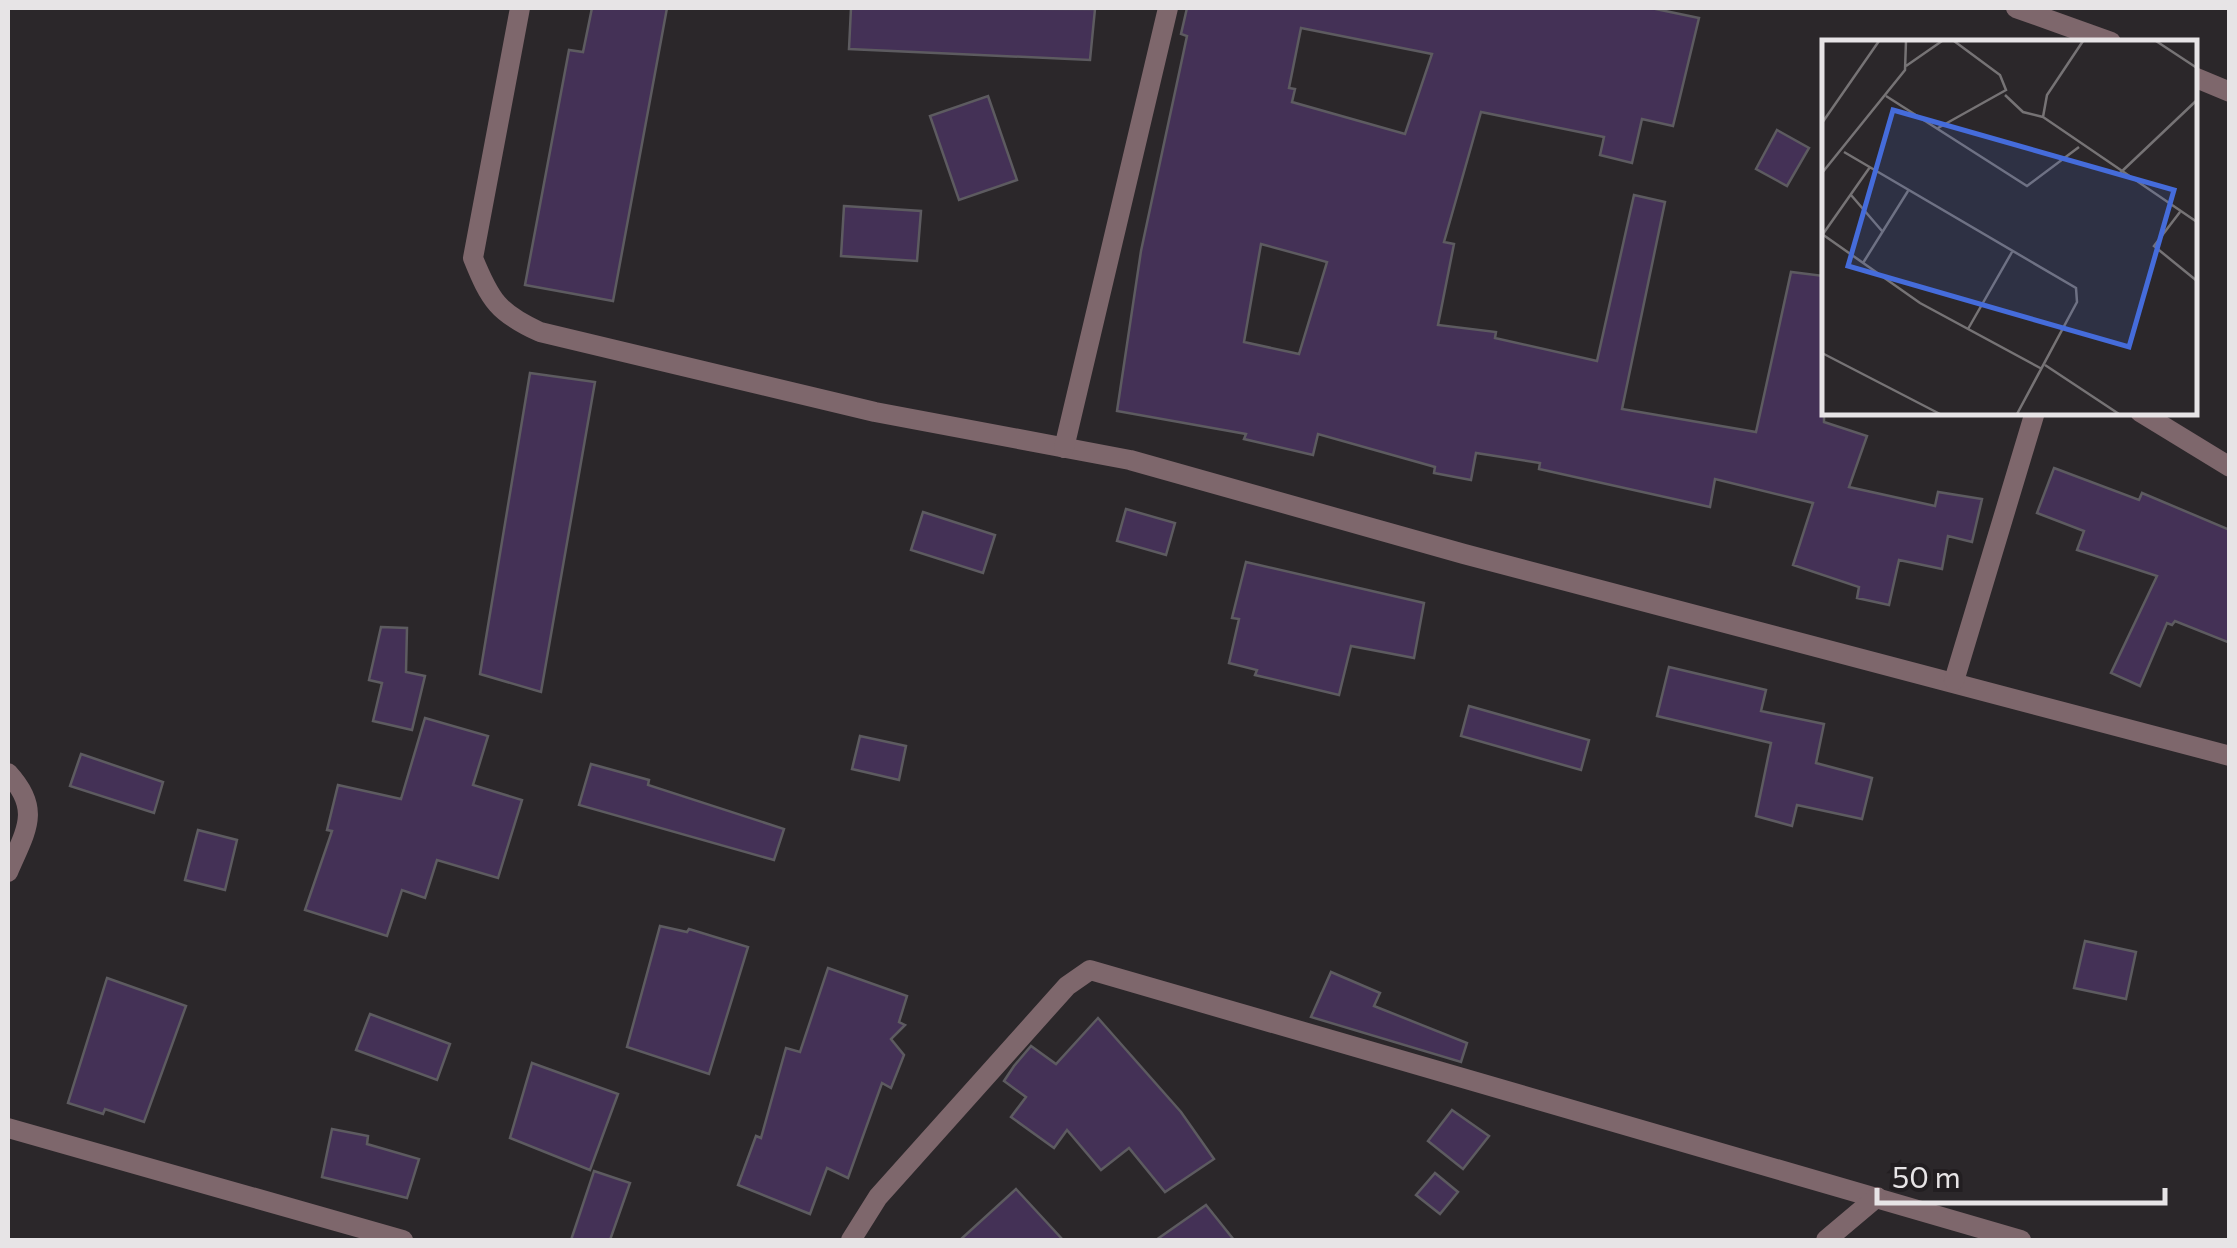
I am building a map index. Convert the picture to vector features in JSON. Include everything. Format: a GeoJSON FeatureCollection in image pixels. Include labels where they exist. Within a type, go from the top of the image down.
{"type":"FeatureCollection","features":[{"type":"Feature","properties":{"kind":"street"},"geometry":{"type":"LineString","coordinates":[[520,8],[473,258],[488,297],[512,319],[540,332],[875,412],[1130,460],[1464,554],[2230,756]]}},
{"type":"Feature","properties":{"kind":"street"},"geometry":{"type":"LineString","coordinates":[[1064,448],[1168,8]]}},
{"type":"Feature","properties":{"kind":"street"},"geometry":{"type":"LineString","coordinates":[[2016,8],[2105,40]]}},
{"type":"Feature","properties":{"kind":"street"},"geometry":{"type":"LineString","coordinates":[[2197,78],[2230,92]]}},
{"type":"Feature","properties":{"kind":"street"},"geometry":{"type":"LineString","coordinates":[[1954,681],[2034,415]]}},
{"type":"Feature","properties":{"kind":"street"},"geometry":{"type":"LineString","coordinates":[[2145,415],[2230,467]]}},
{"type":"Feature","properties":{"kind":"street"},"geometry":{"type":"LineString","coordinates":[[8,772],[28,796],[29,822],[8,872]]}},
{"type":"Feature","properties":{"kind":"street"},"geometry":{"type":"LineString","coordinates":[[851,1240],[878,1198],[1067,986],[1090,970],[2021,1240]]}},
{"type":"Feature","properties":{"kind":"street"},"geometry":{"type":"LineString","coordinates":[[8,1128],[403,1240]]}},
{"type":"Feature","properties":{"kind":"street"},"geometry":{"type":"LineString","coordinates":[[1826,1240],[1877,1196]]}},
{"type":"Feature","properties":{"kind":"building"},"geometry":{"type":"Polygon","coordinates":[[[592,8],[667,8],[613,301],[525,285],[569,50],[583,52],[592,8]]]}},
{"type":"Feature","properties":{"kind":"building"},"geometry":{"type":"Polygon","coordinates":[[[851,8],[1095,9],[1090,60],[849,49],[851,8]]]}},
{"type":"Feature","properties":{"kind":"building"},"geometry":{"type":"Polygon","coordinates":[[[1187,8],[1651,8],[1699,18],[1673,126],[1642,119],[1632,163],[1600,155],[1604,137],[1481,112],[1444,242],[1454,244],[1438,325],[1496,332],[1495,338],[1597,361],[1634,195],[1665,202],[1622,409],[1756,432],[1791,272],[1822,276],[1822,415],[1824,422],[1867,436],[1849,487],[1935,506],[1938,492],[1982,499],[1972,542],[1948,536],[1942,569],[1899,560],[1889,605],[1857,598],[1859,587],[1793,565],[1813,503],[1715,479],[1710,507],[1539,469],[1540,463],[1476,453],[1471,480],[1434,473],[1435,467],[1318,434],[1313,455],[1244,439],[1246,434],[1117,411],[1141,251],[1187,36],[1181,34],[1187,8]],[[1301,28],[1289,88],[1295,89],[1292,102],[1405,134],[1432,54],[1301,28]],[[1261,244],[1244,342],[1299,354],[1327,262],[1261,244]]]}},
{"type":"Feature","properties":{"kind":"building"},"geometry":{"type":"Polygon","coordinates":[[[988,96],[1017,180],[959,200],[930,116],[988,96]]]}},
{"type":"Feature","properties":{"kind":"building"},"geometry":{"type":"Polygon","coordinates":[[[1777,130],[1809,148],[1787,186],[1756,169],[1777,130]]]}},
{"type":"Feature","properties":{"kind":"building"},"geometry":{"type":"Polygon","coordinates":[[[844,206],[921,211],[917,261],[841,256],[844,206]]]}},
{"type":"Feature","properties":{"kind":"building"},"geometry":{"type":"Polygon","coordinates":[[[530,373],[595,382],[541,692],[480,674],[530,373]]]}},
{"type":"Feature","properties":{"kind":"building"},"geometry":{"type":"Polygon","coordinates":[[[2054,468],[2139,500],[2142,493],[2230,530],[2230,643],[2175,621],[2172,625],[2167,623],[2140,686],[2111,673],[2157,576],[2077,550],[2084,531],[2037,513],[2054,468]]]}},
{"type":"Feature","properties":{"kind":"building"},"geometry":{"type":"Polygon","coordinates":[[[1126,509],[1175,523],[1166,555],[1117,541],[1126,509]]]}},
{"type":"Feature","properties":{"kind":"building"},"geometry":{"type":"Polygon","coordinates":[[[923,512],[995,535],[983,573],[911,550],[923,512]]]}},
{"type":"Feature","properties":{"kind":"building"},"geometry":{"type":"Polygon","coordinates":[[[1246,562],[1424,603],[1414,658],[1351,646],[1339,695],[1255,675],[1257,670],[1229,663],[1239,619],[1232,618],[1246,562]]]}},
{"type":"Feature","properties":{"kind":"building"},"geometry":{"type":"Polygon","coordinates":[[[381,627],[407,628],[406,672],[425,676],[412,730],[373,721],[382,683],[369,680],[381,627]]]}},
{"type":"Feature","properties":{"kind":"building"},"geometry":{"type":"Polygon","coordinates":[[[1669,667],[1766,690],[1761,711],[1824,724],[1816,763],[1872,778],[1862,819],[1797,805],[1792,826],[1756,816],[1771,743],[1657,716],[1669,667]]]}},
{"type":"Feature","properties":{"kind":"building"},"geometry":{"type":"Polygon","coordinates":[[[1469,706],[1589,740],[1581,770],[1461,736],[1469,706]]]}},
{"type":"Feature","properties":{"kind":"building"},"geometry":{"type":"Polygon","coordinates":[[[425,718],[488,736],[473,785],[522,800],[498,878],[437,860],[425,898],[402,890],[387,936],[305,910],[332,831],[327,830],[338,785],[401,799],[425,718]]]}},
{"type":"Feature","properties":{"kind":"building"},"geometry":{"type":"Polygon","coordinates":[[[860,736],[906,746],[899,780],[852,769],[860,736]]]}},
{"type":"Feature","properties":{"kind":"building"},"geometry":{"type":"Polygon","coordinates":[[[81,754],[163,782],[154,813],[70,786],[81,754]]]}},
{"type":"Feature","properties":{"kind":"building"},"geometry":{"type":"Polygon","coordinates":[[[591,764],[649,780],[648,785],[784,829],[774,860],[579,805],[591,764]]]}},
{"type":"Feature","properties":{"kind":"building"},"geometry":{"type":"Polygon","coordinates":[[[198,830],[237,840],[225,890],[185,880],[198,830]]]}},
{"type":"Feature","properties":{"kind":"building"},"geometry":{"type":"Polygon","coordinates":[[[660,926],[687,932],[689,929],[748,947],[709,1074],[627,1047],[660,926]]]}},
{"type":"Feature","properties":{"kind":"building"},"geometry":{"type":"Polygon","coordinates":[[[2085,941],[2136,952],[2126,999],[2074,988],[2085,941]]]}},
{"type":"Feature","properties":{"kind":"building"},"geometry":{"type":"Polygon","coordinates":[[[828,968],[907,996],[899,1022],[905,1025],[891,1039],[904,1055],[891,1088],[882,1083],[848,1178],[827,1168],[810,1214],[738,1185],[756,1136],[761,1138],[786,1048],[800,1052],[828,968]]]}},
{"type":"Feature","properties":{"kind":"building"},"geometry":{"type":"Polygon","coordinates":[[[1331,972],[1380,993],[1374,1006],[1467,1043],[1461,1062],[1311,1017],[1331,972]]]}},
{"type":"Feature","properties":{"kind":"building"},"geometry":{"type":"Polygon","coordinates":[[[107,978],[186,1006],[144,1122],[105,1109],[103,1114],[68,1103],[107,978]]]}},
{"type":"Feature","properties":{"kind":"building"},"geometry":{"type":"Polygon","coordinates":[[[370,1014],[450,1044],[437,1080],[356,1050],[370,1014]]]}},
{"type":"Feature","properties":{"kind":"building"},"geometry":{"type":"Polygon","coordinates":[[[1098,1018],[1181,1112],[1214,1159],[1165,1192],[1129,1148],[1101,1170],[1067,1130],[1054,1148],[1011,1117],[1026,1097],[1004,1081],[1031,1046],[1056,1064],[1098,1018]]]}},
{"type":"Feature","properties":{"kind":"building"},"geometry":{"type":"Polygon","coordinates":[[[532,1063],[618,1094],[590,1170],[510,1138],[532,1063]]]}},
{"type":"Feature","properties":{"kind":"building"},"geometry":{"type":"Polygon","coordinates":[[[1452,1110],[1489,1136],[1463,1169],[1428,1141],[1452,1110]]]}},
{"type":"Feature","properties":{"kind":"building"},"geometry":{"type":"Polygon","coordinates":[[[332,1129],[368,1136],[367,1144],[419,1159],[407,1198],[322,1177],[332,1129]]]}},
{"type":"Feature","properties":{"kind":"building"},"geometry":{"type":"Polygon","coordinates":[[[594,1171],[630,1183],[610,1240],[571,1240],[594,1171]]]}},
{"type":"Feature","properties":{"kind":"building"},"geometry":{"type":"Polygon","coordinates":[[[1435,1173],[1458,1192],[1440,1214],[1416,1195],[1435,1173]]]}},
{"type":"Feature","properties":{"kind":"building"},"geometry":{"type":"Polygon","coordinates":[[[1016,1189],[1063,1240],[960,1240],[1016,1189]]]}},
{"type":"Feature","properties":{"kind":"building"},"geometry":{"type":"Polygon","coordinates":[[[1206,1205],[1234,1240],[1156,1240],[1206,1205]]]}}]}
